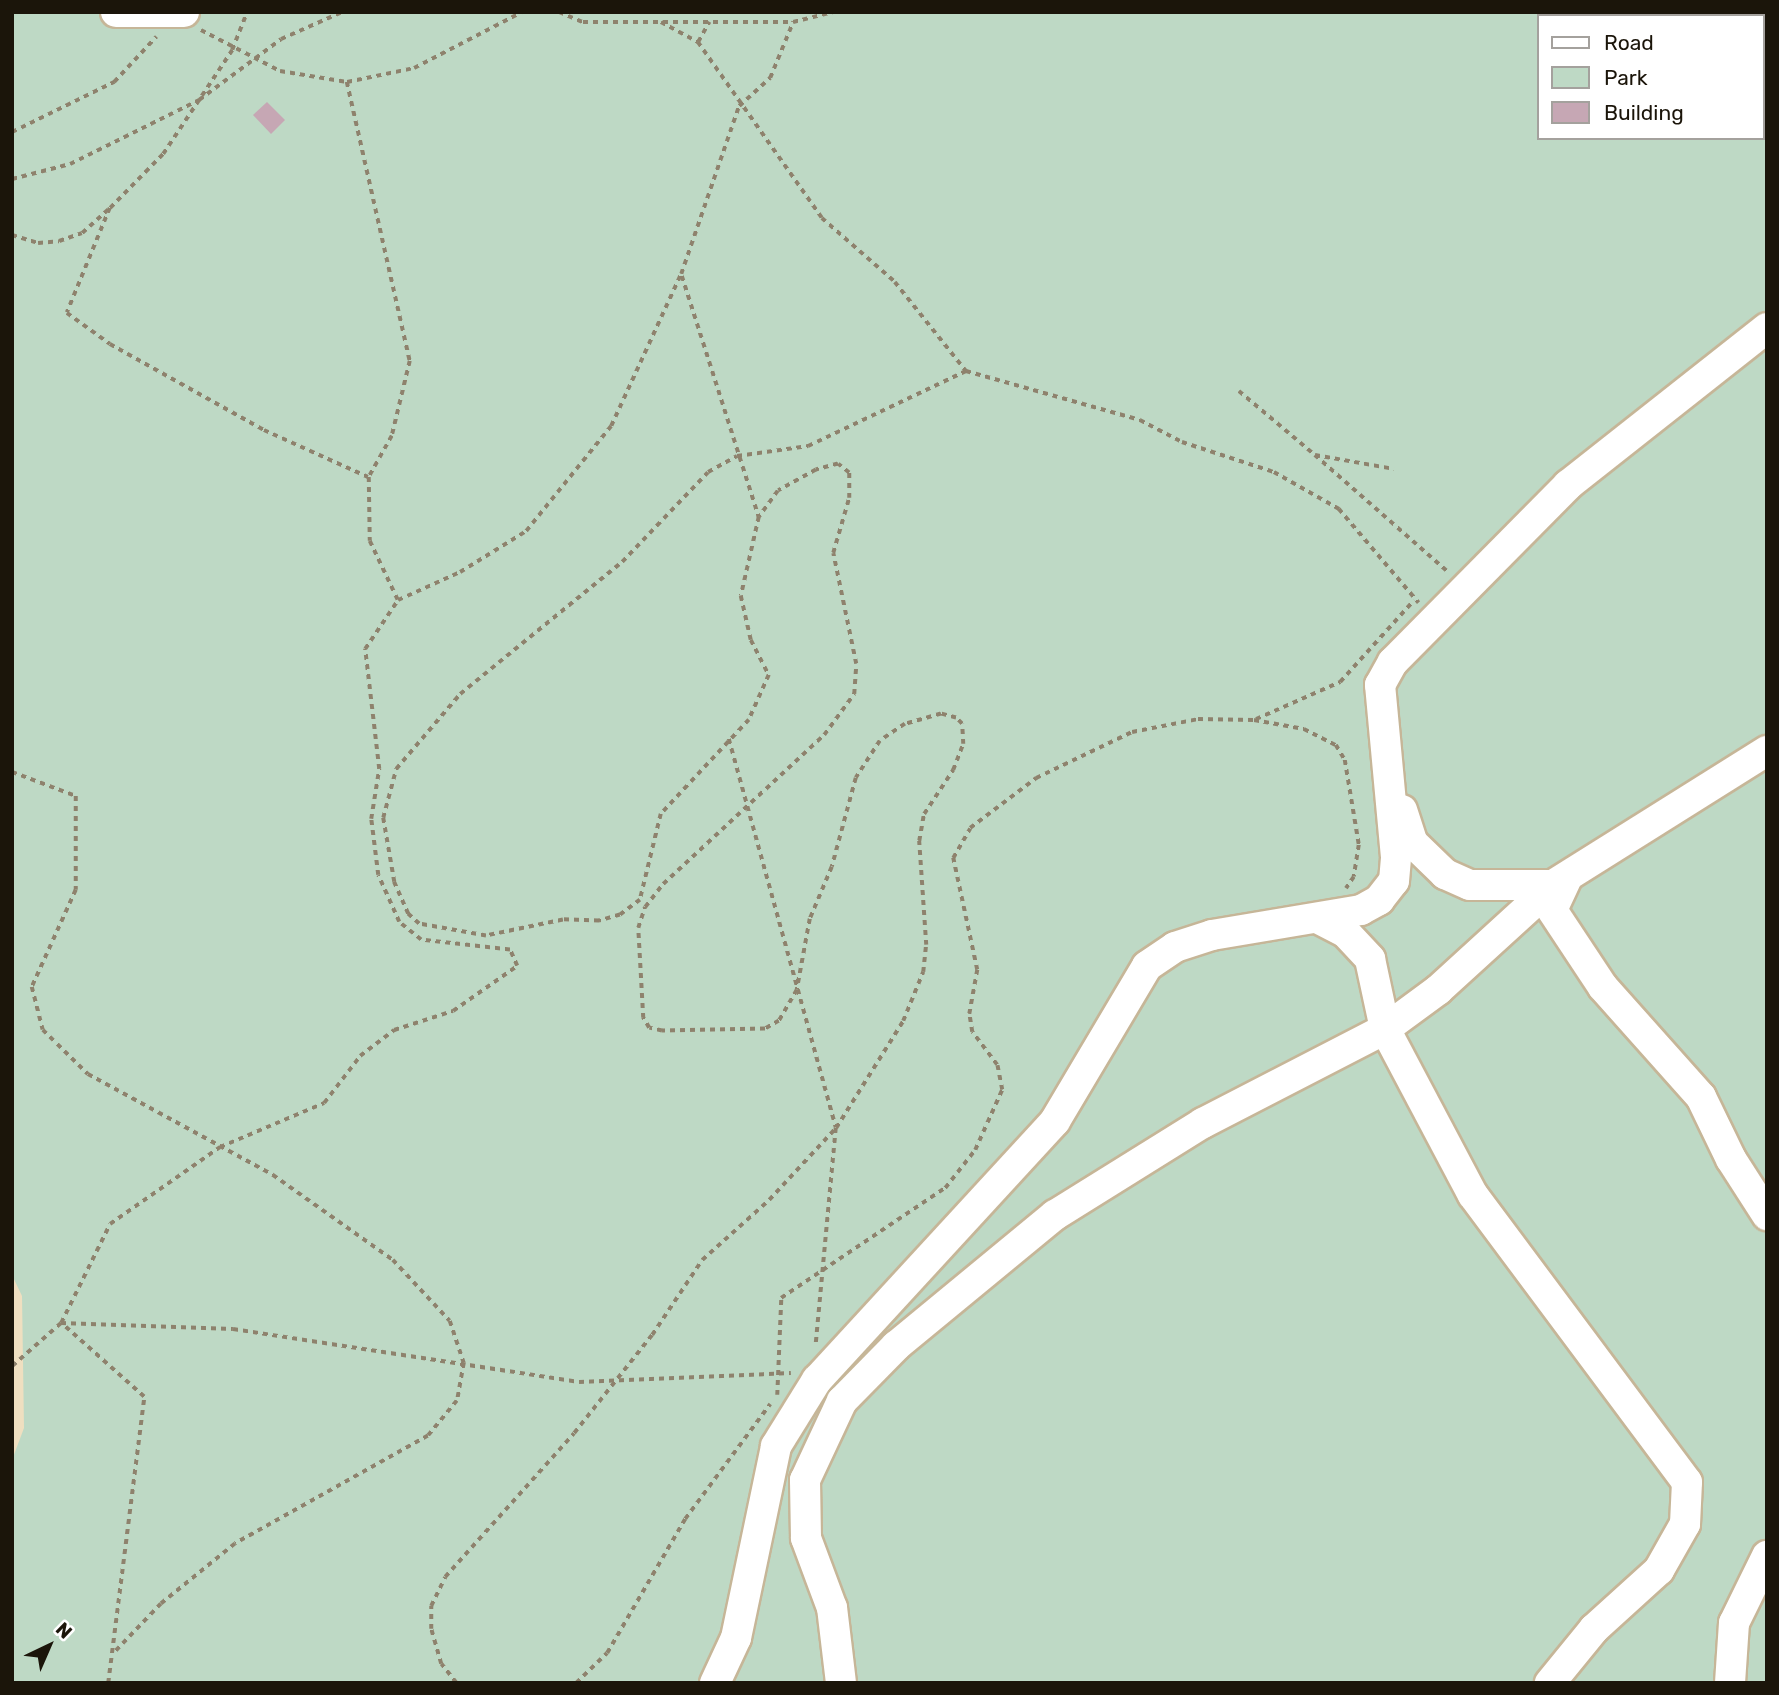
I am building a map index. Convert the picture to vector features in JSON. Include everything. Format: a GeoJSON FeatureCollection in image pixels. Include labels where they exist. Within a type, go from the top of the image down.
{"type":"FeatureCollection","features":[{"type":"Feature","properties":{"kind":"street"},"geometry":{"type":"LineString","coordinates":[[116,12],[181,13]]}},
{"type":"Feature","properties":{"kind":"street"},"geometry":{"type":"LineString","coordinates":[[715,1683],[736,1638],[776,1446],[816,1365],[1055,1121],[1147,966],[1175,947],[1212,935],[1361,910],[1379,900],[1394,881],[1391,780],[1380,684],[1426,608],[1464,588],[1568,485],[1767,328]]}},
{"type":"Feature","properties":{"kind":"street"},"geometry":{"type":"LineString","coordinates":[[841,1683],[832,1608],[806,1538],[802,1515],[805,1480],[842,1401],[896,1346],[1055,1215],[1203,1124],[1385,1029],[1438,990],[1560,881],[1626,835],[1767,751]]}},
{"type":"Feature","properties":{"kind":"street"},"geometry":{"type":"LineString","coordinates":[[1391,780],[1413,843],[1445,874],[1470,885],[1560,881]]}},
{"type":"Feature","properties":{"kind":"street"},"geometry":{"type":"LineString","coordinates":[[1560,881],[1552,910],[1603,987],[1701,1097],[1731,1159],[1767,1215]]}},
{"type":"Feature","properties":{"kind":"street"},"geometry":{"type":"LineString","coordinates":[[1317,918],[1345,932],[1370,959],[1385,1029],[1473,1195],[1687,1482],[1685,1524],[1659,1570],[1584,1639],[1550,1683]]}},
{"type":"Feature","properties":{"kind":"street"},"geometry":{"type":"LineString","coordinates":[[1730,1683],[1734,1623],[1767,1556]]}},
{"type":"Feature","properties":{"kind":"path"},"geometry":{"type":"LineString","coordinates":[[12,235],[38,243],[59,241],[82,233],[110,208],[163,154],[232,50],[247,12]]}},
{"type":"Feature","properties":{"kind":"path"},"geometry":{"type":"LineString","coordinates":[[12,179],[70,164],[199,100],[281,39],[342,12]]}},
{"type":"Feature","properties":{"kind":"path"},"geometry":{"type":"LineString","coordinates":[[12,132],[114,82],[181,13],[232,50],[280,71],[347,82],[414,68],[522,12]]}},
{"type":"Feature","properties":{"kind":"path"},"geometry":{"type":"LineString","coordinates":[[559,12],[583,22],[793,22],[833,12]]}},
{"type":"Feature","properties":{"kind":"path"},"geometry":{"type":"LineString","coordinates":[[661,22],[698,42],[739,106],[822,218],[894,282],[966,371],[1140,420],[1182,442],[1274,472],[1339,509],[1426,608],[1340,682],[1254,720]]}},
{"type":"Feature","properties":{"kind":"path"},"geometry":{"type":"LineString","coordinates":[[698,42],[709,22]]}},
{"type":"Feature","properties":{"kind":"path"},"geometry":{"type":"LineString","coordinates":[[12,1366],[61,1324],[110,1224],[220,1147],[324,1103],[360,1056],[394,1030],[453,1011],[517,966],[510,950],[421,940],[399,922],[378,876],[371,819],[379,769],[365,649],[398,600],[460,572],[526,531],[611,426],[681,274],[739,106],[770,78],[793,22]]}},
{"type":"Feature","properties":{"kind":"path"},"geometry":{"type":"LineString","coordinates":[[347,82],[410,361],[392,436],[369,477],[370,541],[398,600]]}},
{"type":"Feature","properties":{"kind":"path"},"geometry":{"type":"LineString","coordinates":[[110,208],[68,313],[110,344],[264,430],[369,477]]}},
{"type":"Feature","properties":{"kind":"path"},"geometry":{"type":"LineString","coordinates":[[681,274],[737,456],[759,517]]}},
{"type":"Feature","properties":{"kind":"path"},"geometry":{"type":"LineString","coordinates":[[456,1683],[441,1664],[431,1629],[431,1606],[445,1577],[616,1380],[702,1260],[769,1200],[836,1128],[904,1021],[923,972],[926,945],[919,841],[924,814],[953,770],[963,744],[962,724],[956,718],[940,714],[905,724],[880,741],[856,778],[832,867],[810,919],[797,990],[779,1021],[765,1029],[662,1031],[649,1028],[643,1018],[638,928],[645,907],[831,725],[854,694],[856,664],[833,553],[849,498],[849,473],[838,464],[816,470],[778,491],[759,517],[741,596],[751,640],[769,676],[749,720],[661,814],[640,900],[620,915],[599,921],[563,920],[486,936],[419,924],[408,914],[394,882],[383,818],[396,769],[460,694],[622,562],[708,472],[737,456],[808,446],[966,371]]}},
{"type":"Feature","properties":{"kind":"path"},"geometry":{"type":"LineString","coordinates":[[1239,391],[1464,588]]}},
{"type":"Feature","properties":{"kind":"path"},"geometry":{"type":"LineString","coordinates":[[1315,455],[1394,469]]}},
{"type":"Feature","properties":{"kind":"path"},"geometry":{"type":"LineString","coordinates":[[576,1683],[607,1653],[685,1518],[777,1394],[781,1298],[945,1188],[975,1150],[1002,1090],[997,1065],[972,1032],[969,1014],[977,970],[953,858],[970,828],[1036,778],[1132,732],[1198,719],[1254,720],[1304,729],[1336,745],[1345,760],[1359,845],[1353,877],[1340,898]]}},
{"type":"Feature","properties":{"kind":"path"},"geometry":{"type":"LineString","coordinates":[[61,1324],[233,1329],[579,1382],[803,1373],[816,1365],[836,1128],[729,739]]}},
{"type":"Feature","properties":{"kind":"path"},"geometry":{"type":"LineString","coordinates":[[12,772],[76,796],[76,890],[32,987],[43,1030],[88,1074],[273,1174],[393,1260],[450,1321],[464,1363],[457,1401],[428,1436],[235,1544],[161,1604],[112,1656]]}},
{"type":"Feature","properties":{"kind":"path"},"geometry":{"type":"LineString","coordinates":[[61,1324],[144,1397],[108,1683]]}},
{"type":"Feature","properties":{"kind":"green space"},"geometry":{"type":"Polygon","coordinates":[[[12,12],[1767,12],[1767,1683],[12,1683],[12,1460],[24,1428],[22,1296],[12,1275],[12,12]]]}},
{"type":"Feature","properties":{"kind":"building"},"geometry":{"type":"Polygon","coordinates":[[[267,102],[285,120],[271,134],[253,115],[267,102]]]}}]}
